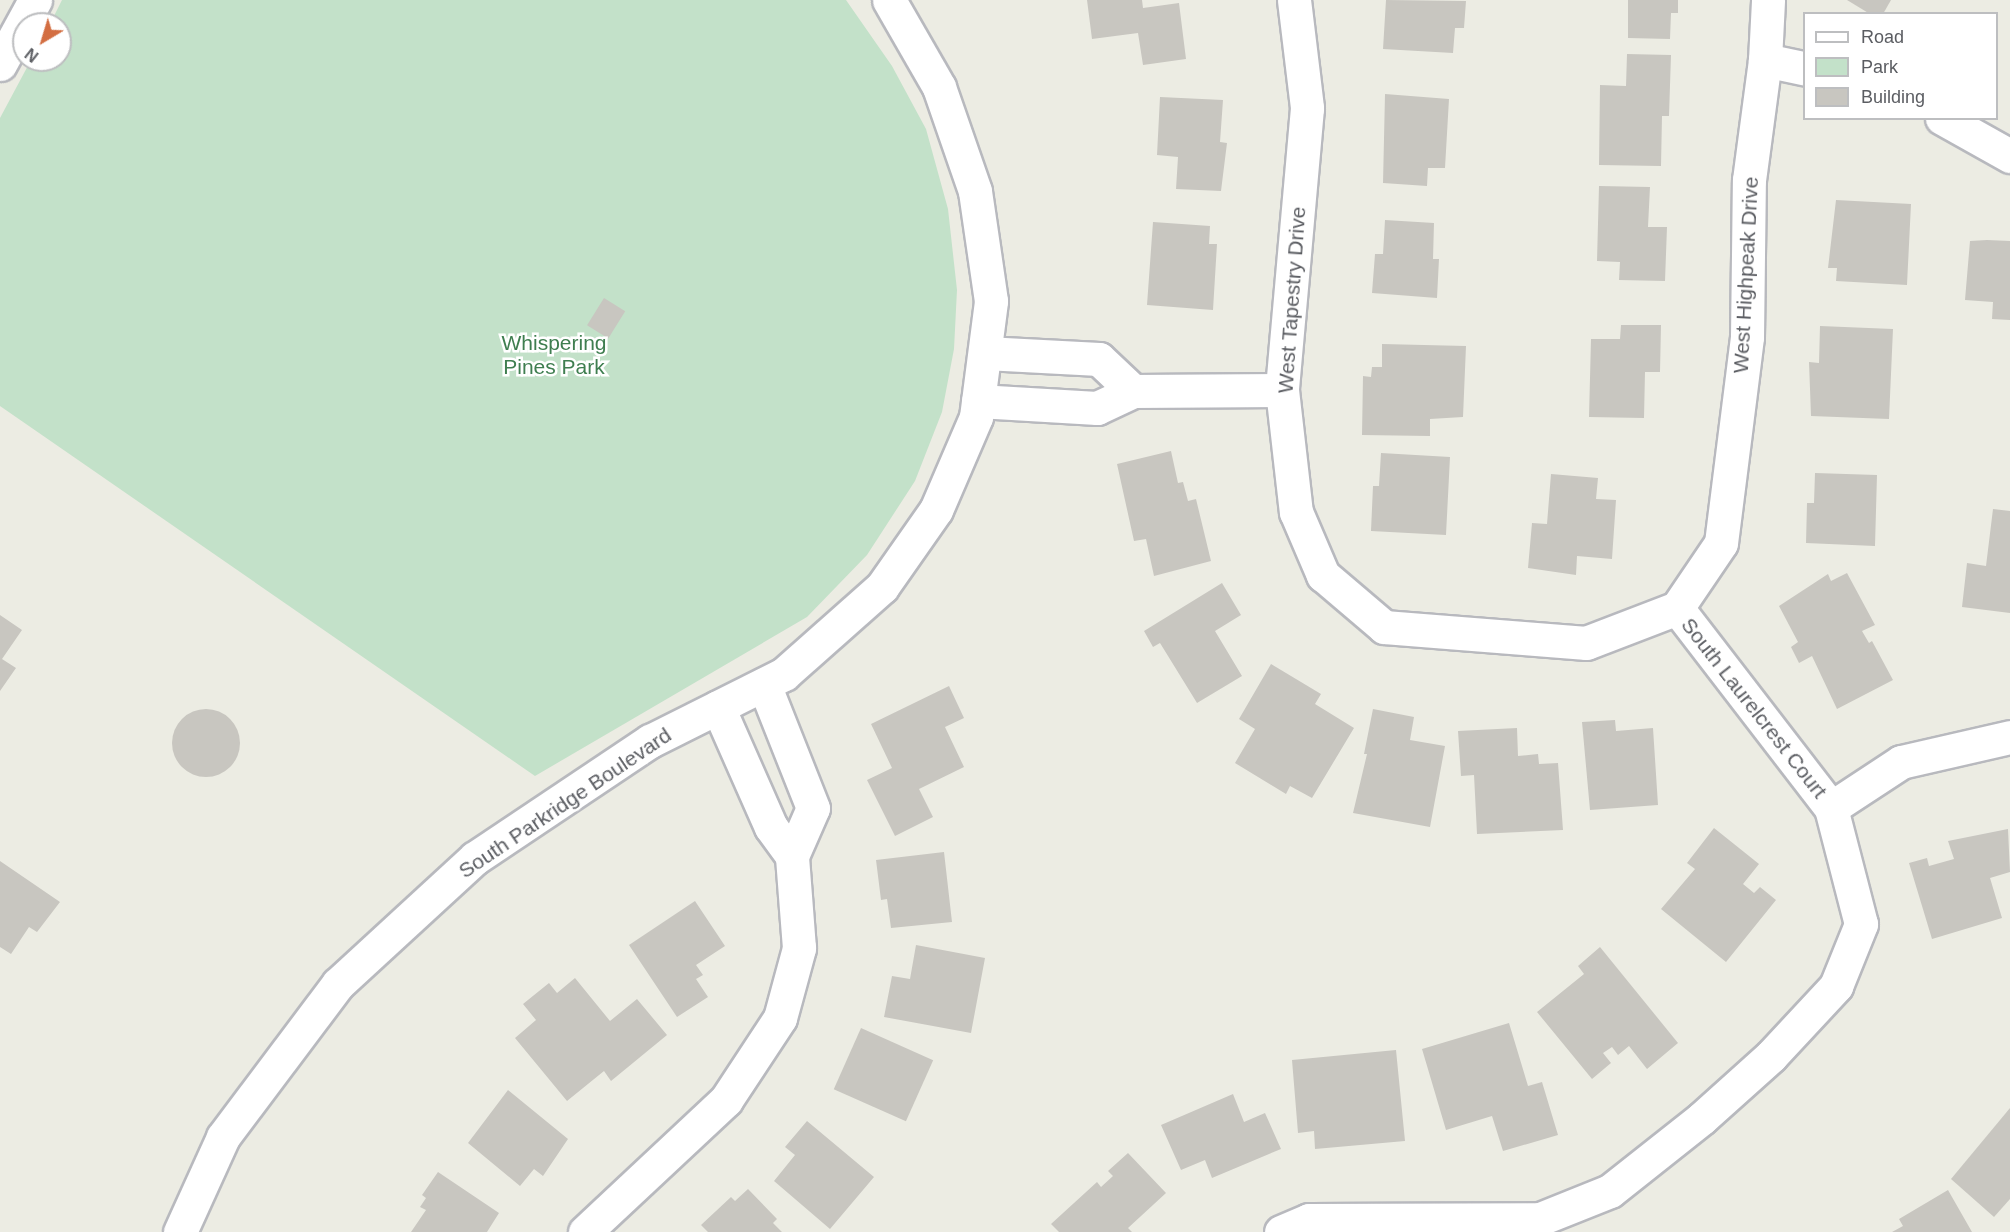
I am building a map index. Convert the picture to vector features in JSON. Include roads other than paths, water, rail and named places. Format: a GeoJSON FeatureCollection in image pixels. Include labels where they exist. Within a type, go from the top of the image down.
{"type":"FeatureCollection","features":[{"type":"Feature","properties":{"kind":"street"},"geometry":{"type":"LineString","coordinates":[[0,64],[35,0]]}},
{"type":"Feature","properties":{"kind":"street","name":"South Parkridge Boulevard"},"geometry":{"type":"LineString","coordinates":[[180,1232],[223,1137],[338,984],[475,858],[650,741],[784,674],[882,587],[936,510],[976,417],[992,302],[975,191],[939,87],[889,0]]}},
{"type":"Feature","properties":{"kind":"street","name":"West Tapestry Drive"},"geometry":{"type":"LineString","coordinates":[[1294,0],[1307,108],[1282,390],[1296,512],[1323,574],[1384,627],[1586,644],[1677,608]]}},
{"type":"Feature","properties":{"kind":"street","name":"West Highpeak Drive"},"geometry":{"type":"LineString","coordinates":[[1677,608],[1721,543],[1747,337],[1749,180],[1765,60],[1768,0]]}},
{"type":"Feature","properties":{"kind":"street"},"geometry":{"type":"LineString","coordinates":[[1765,60],[1803,68]]}},
{"type":"Feature","properties":{"kind":"street"},"geometry":{"type":"LineString","coordinates":[[1946,120],[2010,156]]}},
{"type":"Feature","properties":{"kind":"street"},"geometry":{"type":"LineString","coordinates":[[985,353],[1099,359],[1134,391]]}},
{"type":"Feature","properties":{"kind":"street"},"geometry":{"type":"LineString","coordinates":[[978,401],[1097,408],[1134,391],[1282,390]]}},
{"type":"Feature","properties":{"kind":"street","name":"South Laurelcrest Court"},"geometry":{"type":"LineString","coordinates":[[1281,1232],[1309,1220],[1540,1219],[1610,1191],[1702,1118],[1771,1056],[1836,986],[1861,924],[1831,808],[1677,608]]}},
{"type":"Feature","properties":{"kind":"street"},"geometry":{"type":"LineString","coordinates":[[585,1232],[726,1100],[780,1018],[799,948],[792,856],[813,808],[764,684]]}},
{"type":"Feature","properties":{"kind":"street"},"geometry":{"type":"LineString","coordinates":[[718,707],[771,827],[792,856]]}},
{"type":"Feature","properties":{"kind":"street"},"geometry":{"type":"LineString","coordinates":[[1831,808],[1901,762],[2010,737]]}},
{"type":"Feature","properties":{"kind":"park label","name":"Whispering Pines Park"},"geometry":{"type":"Point","coordinates":[554,355]}}]}
